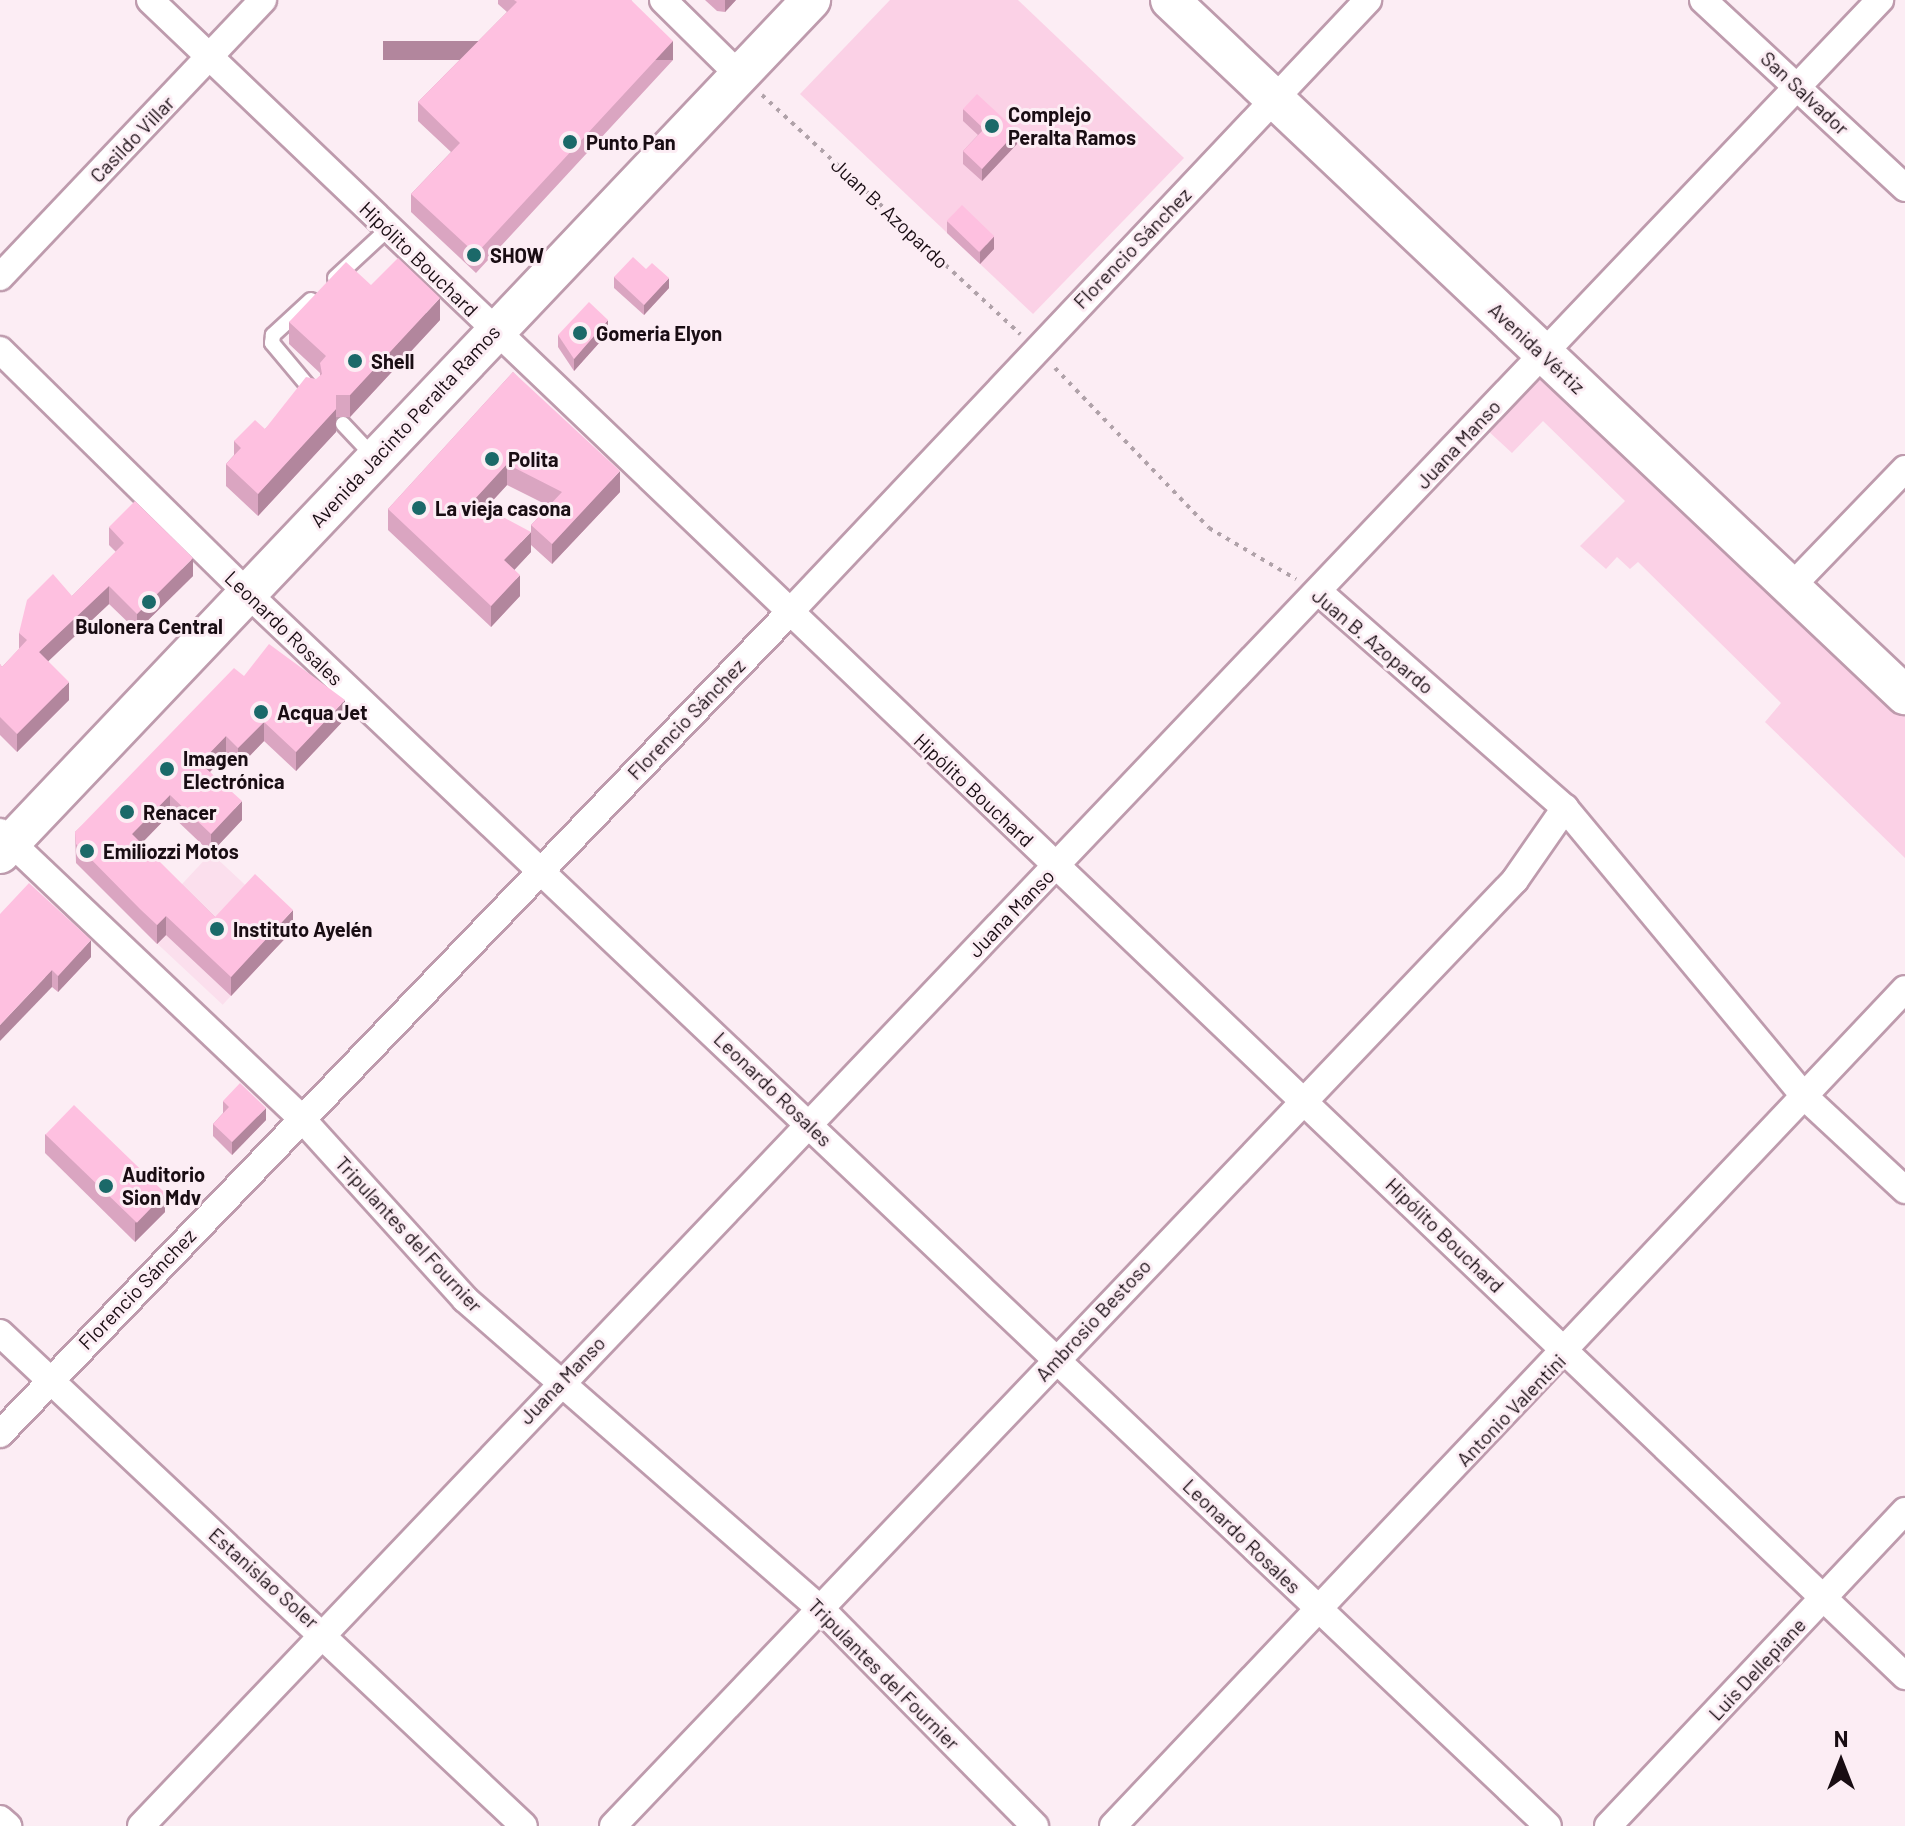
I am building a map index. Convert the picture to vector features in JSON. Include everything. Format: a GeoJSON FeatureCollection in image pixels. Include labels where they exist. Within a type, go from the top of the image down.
{"type":"FeatureCollection","features":[{"type":"Feature","properties":{"kind":"main road","name":"Avenida Jacinto Peralta Ramos"},"geometry":{"type":"LineString","coordinates":[[4,842],[247,593],[811,0]]}},
{"type":"Feature","properties":{"kind":"main road","name":"Avenida Vértiz"},"geometry":{"type":"LineString","coordinates":[[1170,0],[1905,695]]}},
{"type":"Feature","properties":{"kind":"street","name":"Hipólito Bouchard"},"geometry":{"type":"LineString","coordinates":[[150,0],[788,614],[1303,1099],[1905,1676]]}},
{"type":"Feature","properties":{"kind":"street","name":"Casildo Villar"},"geometry":{"type":"LineString","coordinates":[[0,277],[263,0]]}},
{"type":"Feature","properties":{"kind":"street"},"geometry":{"type":"LineString","coordinates":[[663,0],[739,75]]}},
{"type":"Feature","properties":{"kind":"street","name":"Florencio Sánchez"},"geometry":{"type":"LineString","coordinates":[[0,1434],[788,614],[1368,0]]}},
{"type":"Feature","properties":{"kind":"street","name":"San Salvador"},"geometry":{"type":"LineString","coordinates":[[1703,0],[1799,85],[1905,188]]}},
{"type":"Feature","properties":{"kind":"street","name":"Juana Manso"},"geometry":{"type":"LineString","coordinates":[[141,1826],[562,1379],[1319,592],[1880,0]]}},
{"type":"Feature","properties":{"kind":"street","name":"Leonardo Rosales"},"geometry":{"type":"LineString","coordinates":[[0,350],[247,593],[1548,1826]]}},
{"type":"Feature","properties":{"kind":"street"},"geometry":{"type":"LineString","coordinates":[[1791,587],[1905,469]]}},
{"type":"Feature","properties":{"kind":"street","name":"Juan B. Azopardo"},"geometry":{"type":"LineString","coordinates":[[1319,592],[1565,808],[1804,1096],[1905,1190]]}},
{"type":"Feature","properties":{"kind":"street","name":"Ambrosio Bestoso"},"geometry":{"type":"LineString","coordinates":[[613,1826],[823,1611],[1056,1359],[1515,880],[1565,808]]}},
{"type":"Feature","properties":{"kind":"street","name":"Tripulantes del Fournier"},"geometry":{"type":"LineString","coordinates":[[4,842],[302,1119],[465,1299],[562,1379],[823,1611],[1035,1826]]}},
{"type":"Feature","properties":{"kind":"street","name":"Antonio Valentini"},"geometry":{"type":"LineString","coordinates":[[1113,1826],[1566,1353],[1905,989]]}},
{"type":"Feature","properties":{"kind":"street","name":"Estanislao Soler"},"geometry":{"type":"LineString","coordinates":[[0,1333],[48,1381],[325,1633],[524,1826]]}},
{"type":"Feature","properties":{"kind":"street","name":"Luis Dellepiane"},"geometry":{"type":"LineString","coordinates":[[1608,1826],[1905,1511]]}},
{"type":"Feature","properties":{"kind":"street"},"geometry":{"type":"LineString","coordinates":[[0,1819],[8,1826]]}},
{"type":"Feature","properties":{"kind":"lane"},"geometry":{"type":"LineString","coordinates":[[313,392],[273,349],[273,335],[388,229]]}},
{"type":"Feature","properties":{"kind":"lane"},"geometry":{"type":"LineString","coordinates":[[343,424],[375,458]]}},
{"type":"Feature","properties":{"kind":"path","name":"Juan B. Azopardo"},"geometry":{"type":"LineString","coordinates":[[739,75],[1036,348],[1209,528],[1319,592]]}},
{"type":"Feature","properties":{"kind":"shaded area","name":"Complejo Peralta Ramos"},"geometry":{"type":"Polygon","coordinates":[[[890,0],[1018,0],[1184,158],[1033,314],[800,94],[890,0]]]}},
{"type":"Feature","properties":{"kind":"shaded area"},"geometry":{"type":"Polygon","coordinates":[[[1542,371],[1905,717],[1905,858],[1765,722],[1781,703],[1638,562],[1630,569],[1617,557],[1606,569],[1580,546],[1625,501],[1543,421],[1512,453],[1486,429],[1542,371]]]}},
{"type":"Feature","properties":{"kind":"shaded area","name":"Instituto Ayelén"},"geometry":{"type":"Polygon","coordinates":[[[211,853],[293,929],[223,1005],[141,928],[211,853]]]}},
{"type":"Feature","properties":{"kind":"building"},"geometry":{"type":"Polygon","coordinates":[[[514,0],[631,0],[673,41],[476,254],[411,194],[460,143],[418,102],[517,2],[514,0]]]}},
{"type":"Feature","properties":{"kind":"building"},"geometry":{"type":"Polygon","coordinates":[[[977,94],[1017,131],[982,169],[963,151],[984,129],[963,109],[977,94]]]}},
{"type":"Feature","properties":{"kind":"building"},"geometry":{"type":"Polygon","coordinates":[[[962,205],[994,236],[979,252],[947,221],[962,205]]]}},
{"type":"Feature","properties":{"kind":"building"},"geometry":{"type":"Polygon","coordinates":[[[633,257],[646,269],[652,263],[669,278],[644,305],[614,277],[633,257]]]}},
{"type":"Feature","properties":{"kind":"building"},"geometry":{"type":"Polygon","coordinates":[[[398,258],[440,298],[350,395],[336,395],[336,409],[258,494],[226,464],[241,448],[234,441],[255,420],[265,429],[306,377],[316,379],[322,374],[320,363],[326,356],[289,322],[346,262],[371,285],[398,258]]]}},
{"type":"Feature","properties":{"kind":"building"},"geometry":{"type":"Polygon","coordinates":[[[589,302],[608,320],[574,359],[558,335],[589,302]]]}},
{"type":"Feature","properties":{"kind":"building"},"geometry":{"type":"Polygon","coordinates":[[[513,372],[620,471],[552,544],[531,525],[562,492],[507,464],[473,501],[531,532],[504,560],[520,575],[491,606],[388,509],[513,372]]]}},
{"type":"Feature","properties":{"kind":"building"},"geometry":{"type":"Polygon","coordinates":[[[135,501],[193,558],[137,614],[109,586],[39,652],[69,682],[17,734],[0,717],[0,664],[2,667],[27,640],[19,633],[27,600],[53,574],[72,596],[124,543],[109,527],[135,501]]]}},
{"type":"Feature","properties":{"kind":"building"},"geometry":{"type":"Polygon","coordinates":[[[269,644],[345,700],[296,752],[264,722],[238,748],[226,736],[200,763],[242,801],[211,834],[170,795],[132,834],[215,917],[255,874],[293,910],[231,977],[166,916],[157,925],[76,844],[75,832],[234,668],[244,676],[269,644]]]}},
{"type":"Feature","properties":{"kind":"building"},"geometry":{"type":"Polygon","coordinates":[[[29,883],[91,940],[58,976],[52,970],[0,1025],[0,914],[29,883]]]}},
{"type":"Feature","properties":{"kind":"building"},"geometry":{"type":"Polygon","coordinates":[[[240,1083],[266,1108],[232,1142],[213,1124],[229,1107],[223,1101],[240,1083]]]}},
{"type":"Feature","properties":{"kind":"building"},"geometry":{"type":"Polygon","coordinates":[[[74,1105],[165,1193],[137,1223],[46,1134],[74,1105]]]}},
{"type":"Feature","properties":{"kind":"place","name":"Complejo Peralta Ramos"},"geometry":{"type":"Point","coordinates":[992,126]}},
{"type":"Feature","properties":{"kind":"place","name":"Punto Pan"},"geometry":{"type":"Point","coordinates":[570,142]}},
{"type":"Feature","properties":{"kind":"place","name":"SHOW"},"geometry":{"type":"Point","coordinates":[474,255]}},
{"type":"Feature","properties":{"kind":"place","name":"Gomeria Elyon"},"geometry":{"type":"Point","coordinates":[580,333]}},
{"type":"Feature","properties":{"kind":"place","name":"Shell"},"geometry":{"type":"Point","coordinates":[355,361]}},
{"type":"Feature","properties":{"kind":"place","name":"Polita"},"geometry":{"type":"Point","coordinates":[492,459]}},
{"type":"Feature","properties":{"kind":"place","name":"La vieja casona"},"geometry":{"type":"Point","coordinates":[419,508]}},
{"type":"Feature","properties":{"kind":"place","name":"Bulonera Central"},"geometry":{"type":"Point","coordinates":[149,602]}},
{"type":"Feature","properties":{"kind":"place","name":"Acqua Jet"},"geometry":{"type":"Point","coordinates":[261,712]}},
{"type":"Feature","properties":{"kind":"place","name":"Imagen Electrónica"},"geometry":{"type":"Point","coordinates":[167,769]}},
{"type":"Feature","properties":{"kind":"place","name":"Renacer"},"geometry":{"type":"Point","coordinates":[127,812]}},
{"type":"Feature","properties":{"kind":"place","name":"Emiliozzi Motos"},"geometry":{"type":"Point","coordinates":[87,851]}},
{"type":"Feature","properties":{"kind":"place","name":"Instituto Ayelén"},"geometry":{"type":"Point","coordinates":[217,929]}},
{"type":"Feature","properties":{"kind":"place","name":"Auditorio Sion Mdv"},"geometry":{"type":"Point","coordinates":[106,1186]}}]}
